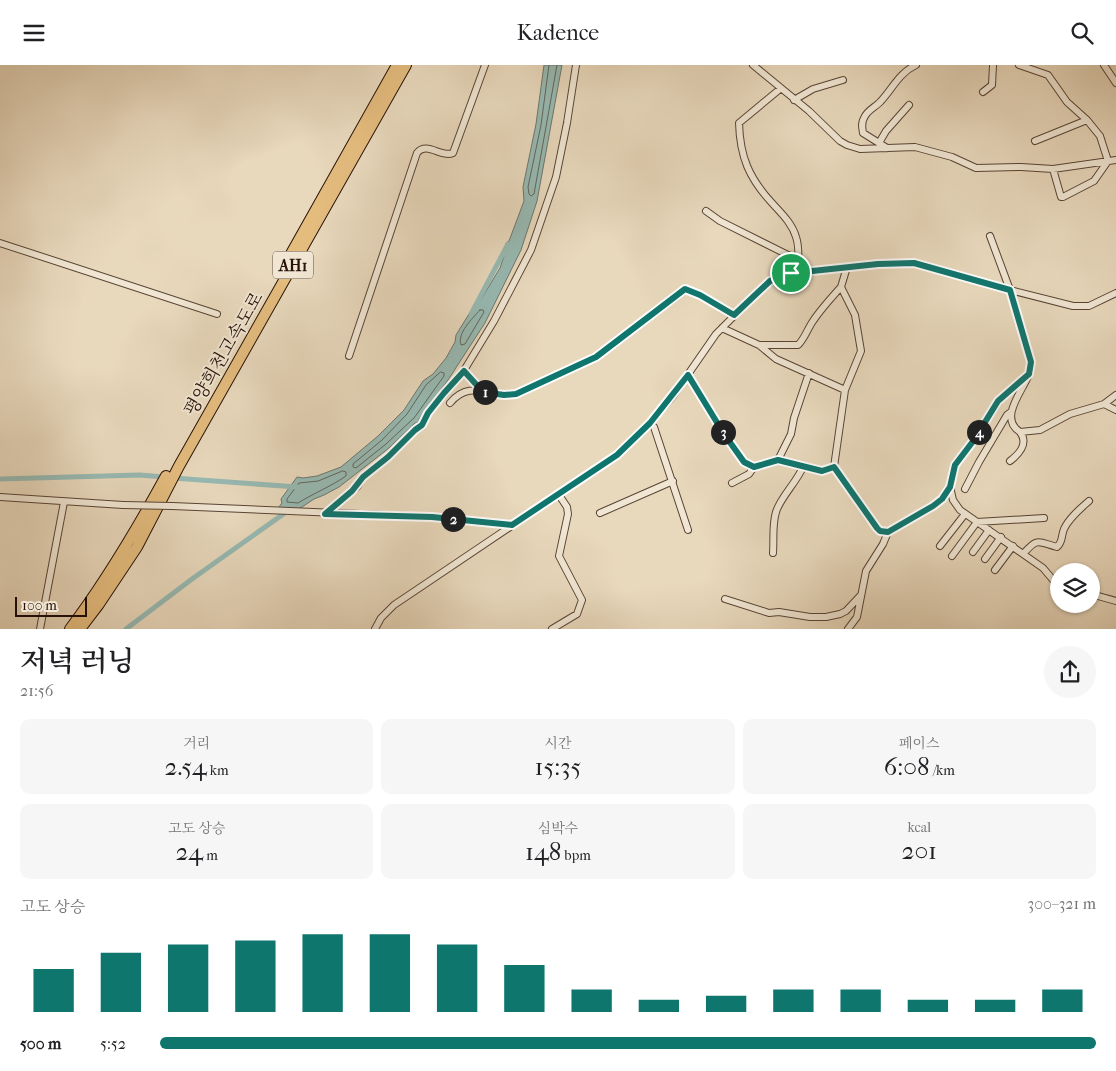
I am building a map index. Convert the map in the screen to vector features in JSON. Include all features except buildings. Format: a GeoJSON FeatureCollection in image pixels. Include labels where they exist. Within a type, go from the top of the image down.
{"type":"FeatureCollection","features":[{"type":"Feature","properties":{"kind":"highway","name":"평양희천고속도로"},"geometry":{"type":"LineString","coordinates":[[80,629],[137,547],[159,497],[176,465],[396,65]]}},
{"type":"Feature","properties":{"kind":"highway","name":"평양희천고속도로"},"geometry":{"type":"LineString","coordinates":[[176,465],[406,65]]}},
{"type":"Feature","properties":{"kind":"highway","name":"평양희천고속도로"},"geometry":{"type":"LineString","coordinates":[[70,629],[159,497]]}},
{"type":"Feature","properties":{"kind":"street"},"geometry":{"type":"LineString","coordinates":[[349,356],[417,153],[425,148],[448,155],[453,153],[485,65]]}},
{"type":"Feature","properties":{"kind":"street"},"geometry":{"type":"LineString","coordinates":[[325,514],[352,491],[363,477],[388,457],[422,425],[428,413],[464,371],[494,321],[527,257],[543,217],[560,161],[576,65]]}},
{"type":"Feature","properties":{"kind":"street"},"geometry":{"type":"LineString","coordinates":[[752,65],[809,111],[830,133],[847,145],[866,150],[915,147],[952,157],[976,168],[1021,167],[1053,169],[1116,160]]}},
{"type":"Feature","properties":{"kind":"street"},"geometry":{"type":"LineString","coordinates":[[887,148],[863,133],[862,125],[865,115],[881,101],[903,73],[916,65]]}},
{"type":"Feature","properties":{"kind":"street"},"geometry":{"type":"LineString","coordinates":[[983,92],[992,85],[993,65]]}},
{"type":"Feature","properties":{"kind":"street"},"geometry":{"type":"LineString","coordinates":[[1019,65],[1048,75],[1067,101],[1087,120],[1100,136],[1108,161]]}},
{"type":"Feature","properties":{"kind":"street"},"geometry":{"type":"LineString","coordinates":[[1104,65],[1116,83]]}},
{"type":"Feature","properties":{"kind":"street"},"geometry":{"type":"LineString","coordinates":[[794,100],[813,89],[843,80]]}},
{"type":"Feature","properties":{"kind":"street"},"geometry":{"type":"LineString","coordinates":[[780,89],[739,123],[739,143],[747,170],[759,188],[787,220],[795,234],[797,239],[798,272]]}},
{"type":"Feature","properties":{"kind":"street"},"geometry":{"type":"LineString","coordinates":[[879,143],[886,131],[909,105]]}},
{"type":"Feature","properties":{"kind":"street"},"geometry":{"type":"LineString","coordinates":[[1035,141],[1087,120]]}},
{"type":"Feature","properties":{"kind":"street"},"geometry":{"type":"LineString","coordinates":[[1053,169],[1061,197],[1064,197],[1094,181],[1108,161]]}},
{"type":"Feature","properties":{"kind":"street"},"geometry":{"type":"LineString","coordinates":[[706,211],[720,221],[798,260]]}},
{"type":"Feature","properties":{"kind":"street"},"geometry":{"type":"LineString","coordinates":[[965,489],[1007,415],[1011,412],[1029,374],[1031,362],[1010,290],[990,236]]}},
{"type":"Feature","properties":{"kind":"street"},"geometry":{"type":"LineString","coordinates":[[0,243],[217,314]]}},
{"type":"Feature","properties":{"kind":"street"},"geometry":{"type":"LineString","coordinates":[[375,629],[381,618],[394,605],[617,455],[650,423],[722,328],[770,281],[784,274],[878,264],[914,263],[1067,305],[1082,306],[1096,303],[1116,293]]}},
{"type":"Feature","properties":{"kind":"street"},"geometry":{"type":"LineString","coordinates":[[758,345],[798,345],[814,319],[841,287],[847,267]]}},
{"type":"Feature","properties":{"kind":"street"},"geometry":{"type":"LineString","coordinates":[[841,287],[855,315],[862,351],[845,390],[834,467],[880,531],[888,532],[942,499],[950,487],[955,465],[974,440],[998,401],[1029,374]]}},
{"type":"Feature","properties":{"kind":"street"},"geometry":{"type":"LineString","coordinates":[[450,403],[463,391],[471,390],[504,395],[516,394],[596,357],[685,289],[700,295],[734,315]]}},
{"type":"Feature","properties":{"kind":"street"},"geometry":{"type":"LineString","coordinates":[[722,328],[758,345],[776,359],[845,390]]}},
{"type":"Feature","properties":{"kind":"street"},"geometry":{"type":"LineString","coordinates":[[464,371],[483,392]]}},
{"type":"Feature","properties":{"kind":"street"},"geometry":{"type":"LineString","coordinates":[[778,460],[791,434],[809,373]]}},
{"type":"Feature","properties":{"kind":"street"},"geometry":{"type":"LineString","coordinates":[[688,375],[724,434],[744,462],[754,467]]}},
{"type":"Feature","properties":{"kind":"street"},"geometry":{"type":"LineString","coordinates":[[1020,432],[1040,430],[1070,414],[1104,404],[1116,395]]}},
{"type":"Feature","properties":{"kind":"street"},"geometry":{"type":"LineString","coordinates":[[1104,404],[1116,409]]}},
{"type":"Feature","properties":{"kind":"street"},"geometry":{"type":"LineString","coordinates":[[1010,461],[1018,455],[1024,440],[1020,432],[1012,425],[1011,412]]}},
{"type":"Feature","properties":{"kind":"street"},"geometry":{"type":"LineString","coordinates":[[650,423],[654,427],[688,531]]}},
{"type":"Feature","properties":{"kind":"street"},"geometry":{"type":"LineString","coordinates":[[732,483],[749,474],[754,467],[778,460],[822,471],[834,467]]}},
{"type":"Feature","properties":{"kind":"street"},"geometry":{"type":"LineString","coordinates":[[773,553],[776,512],[803,467]]}},
{"type":"Feature","properties":{"kind":"street"},"geometry":{"type":"LineString","coordinates":[[600,513],[673,481]]}},
{"type":"Feature","properties":{"kind":"street"},"geometry":{"type":"LineString","coordinates":[[950,487],[956,506],[965,515],[1024,553],[1043,568],[1050,576]]}},
{"type":"Feature","properties":{"kind":"street"},"geometry":{"type":"LineString","coordinates":[[552,629],[577,614],[582,599],[559,556],[568,514],[567,507],[559,495]]}},
{"type":"Feature","properties":{"kind":"street"},"geometry":{"type":"LineString","coordinates":[[0,497],[123,505],[432,517],[512,525]]}},
{"type":"Feature","properties":{"kind":"street"},"geometry":{"type":"LineString","coordinates":[[1024,553],[1032,543],[1037,541],[1057,547],[1062,543],[1066,527],[1089,501]]}},
{"type":"Feature","properties":{"kind":"street"},"geometry":{"type":"LineString","coordinates":[[40,629],[64,502]]}},
{"type":"Feature","properties":{"kind":"street"},"geometry":{"type":"LineString","coordinates":[[940,546],[965,515]]}},
{"type":"Feature","properties":{"kind":"street"},"geometry":{"type":"LineString","coordinates":[[977,521],[1044,518]]}},
{"type":"Feature","properties":{"kind":"street"},"geometry":{"type":"LineString","coordinates":[[952,556],[977,521]]}},
{"type":"Feature","properties":{"kind":"street"},"geometry":{"type":"LineString","coordinates":[[973,552],[989,530]]}},
{"type":"Feature","properties":{"kind":"street"},"geometry":{"type":"LineString","coordinates":[[848,629],[857,617],[866,571],[883,544],[888,532]]}},
{"type":"Feature","properties":{"kind":"street"},"geometry":{"type":"LineString","coordinates":[[985,559],[1001,537]]}},
{"type":"Feature","properties":{"kind":"street"},"geometry":{"type":"LineString","coordinates":[[995,570],[1013,546]]}},
{"type":"Feature","properties":{"kind":"street"},"geometry":{"type":"LineString","coordinates":[[724,599],[769,613],[779,612],[810,617],[826,617],[846,611],[861,595]]}},
{"type":"Feature","properties":{"kind":"street"},"geometry":{"type":"LineString","coordinates":[[1100,597],[1116,601]]}},
{"type":"Feature","properties":{"kind":"water"},"geometry":{"type":"Polygon","coordinates":[[[544,65],[562,65],[537,201],[521,250],[485,323],[448,380],[419,419],[419,422],[415,423],[389,448],[339,487],[314,499],[299,509],[278,508],[282,503],[281,499],[297,477],[317,476],[341,467],[378,436],[404,410],[423,381],[433,374],[446,358],[455,342],[456,335],[500,268],[506,250],[506,243],[509,241],[524,201],[523,187],[536,124],[544,65]]]}},
{"type":"Feature","properties":{"kind":"waterway"},"geometry":{"type":"LineString","coordinates":[[471,314],[508,244]]}},
{"type":"Feature","properties":{"kind":"waterway"},"geometry":{"type":"LineString","coordinates":[[0,479],[140,475],[164,477]]}},
{"type":"Feature","properties":{"kind":"waterway"},"geometry":{"type":"LineString","coordinates":[[173,478],[297,487]]}},
{"type":"Feature","properties":{"kind":"waterway"},"geometry":{"type":"LineString","coordinates":[[126,629],[289,510]]}},
{"type":"Feature","properties":{"kind":"route"},"geometry":{"type":"LineString","coordinates":[[914,263],[1010,290],[1031,362],[1029,374],[998,401],[974,440],[955,465],[950,487],[942,499],[888,532],[880,531],[877,528],[834,467],[822,471],[778,460],[754,467],[744,462],[724,434],[688,375],[650,423],[617,455],[512,525],[432,517],[325,514],[357,487],[363,477],[388,457],[422,425],[428,413],[464,371],[483,392],[504,395],[516,394],[596,357],[685,289],[700,295],[734,315],[770,281],[777,276],[791,273],[878,264],[914,263]]}}]}
